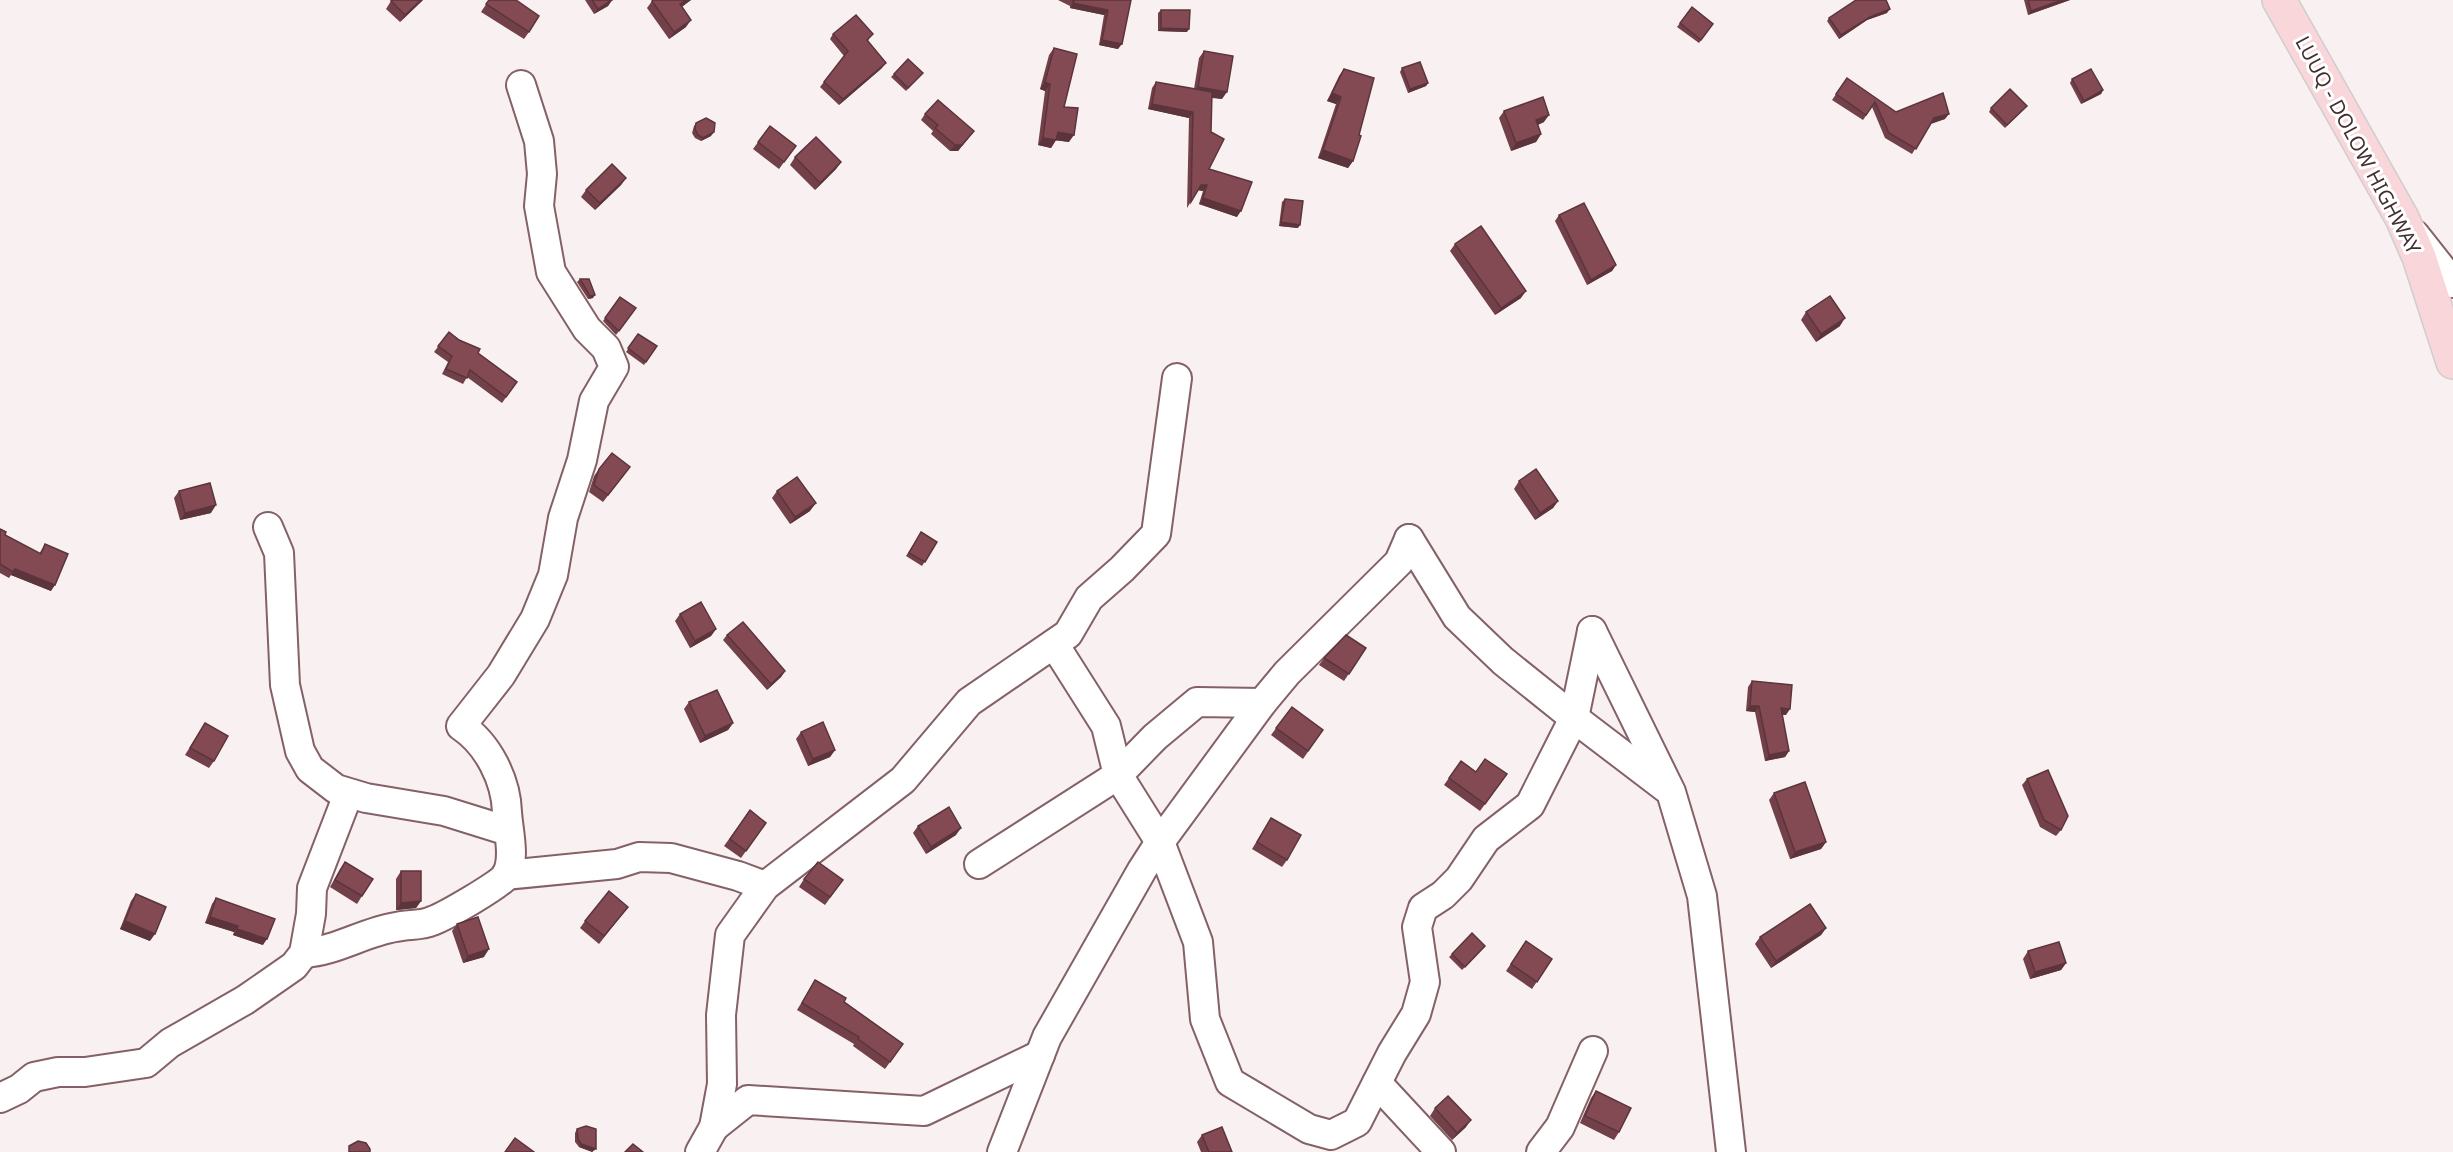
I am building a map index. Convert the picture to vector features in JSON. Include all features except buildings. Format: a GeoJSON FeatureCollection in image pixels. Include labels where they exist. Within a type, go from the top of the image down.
{"type":"FeatureCollection","features":[{"type":"Feature","properties":{"kind":"main road","name":"LUUQ - DOLOW HIGHWAY"},"geometry":{"type":"LineString","coordinates":[[2278,0],[2402,218],[2419,257],[2453,362]]}},
{"type":"Feature","properties":{"kind":"street"},"geometry":{"type":"LineString","coordinates":[[304,953],[325,952],[346,942],[395,927],[416,926],[433,921],[478,894],[494,888],[506,875],[510,855],[507,804],[487,751],[469,731],[461,726],[501,675],[536,619],[553,575],[563,518],[582,460],[594,400],[614,367],[606,348],[587,329],[551,272],[539,206],[542,174],[539,141],[521,85]]}},
{"type":"Feature","properties":{"kind":"street"},"geometry":{"type":"LineString","coordinates":[[2402,218],[2453,283]]}},
{"type":"Feature","properties":{"kind":"street"},"geometry":{"type":"LineString","coordinates":[[700,1152],[714,1127],[722,1084],[721,1015],[730,935],[765,886],[903,780],[969,702],[1068,634],[1089,598],[1122,569],[1156,534],[1177,378]]}},
{"type":"Feature","properties":{"kind":"street"},"geometry":{"type":"LineString","coordinates":[[268,527],[279,553],[285,685],[300,751],[310,769],[336,789],[344,792],[444,811],[508,831]]}},
{"type":"Feature","properties":{"kind":"street"},"geometry":{"type":"LineString","coordinates":[[1002,1152],[1040,1055],[1058,1017],[1160,843],[1262,703],[1287,673],[1399,562],[1409,539],[1457,618],[1503,661],[1671,792]]}},
{"type":"Feature","properties":{"kind":"street"},"geometry":{"type":"LineString","coordinates":[[1054,644],[1106,726],[1118,775],[1160,843],[1198,942],[1205,1019],[1230,1082],[1309,1129],[1331,1135],[1357,1122],[1416,1014],[1425,982],[1417,927],[1423,908],[1443,895],[1460,879],[1486,839],[1530,805],[1574,718],[1592,631],[1671,792],[1702,896],[1731,1152]]}},
{"type":"Feature","properties":{"kind":"street"},"geometry":{"type":"LineString","coordinates":[[979,864],[1118,775],[1155,737],[1197,702],[1262,703]]}},
{"type":"Feature","properties":{"kind":"street"},"geometry":{"type":"LineString","coordinates":[[0,1098],[19,1089],[34,1077],[58,1072],[96,1070],[146,1063],[170,1044],[245,999],[294,966],[304,953],[311,914],[312,888],[344,805],[344,792]]}},
{"type":"Feature","properties":{"kind":"street"},"geometry":{"type":"LineString","coordinates":[[506,875],[617,864],[639,857],[671,858],[738,876],[765,886]]}},
{"type":"Feature","properties":{"kind":"street"},"geometry":{"type":"LineString","coordinates":[[1541,1152],[1560,1127],[1593,1051]]}},
{"type":"Feature","properties":{"kind":"street"},"geometry":{"type":"LineString","coordinates":[[714,1127],[748,1100],[924,1111],[1040,1055]]}},
{"type":"Feature","properties":{"kind":"street"},"geometry":{"type":"LineString","coordinates":[[1377,1083],[1442,1152]]}}]}
